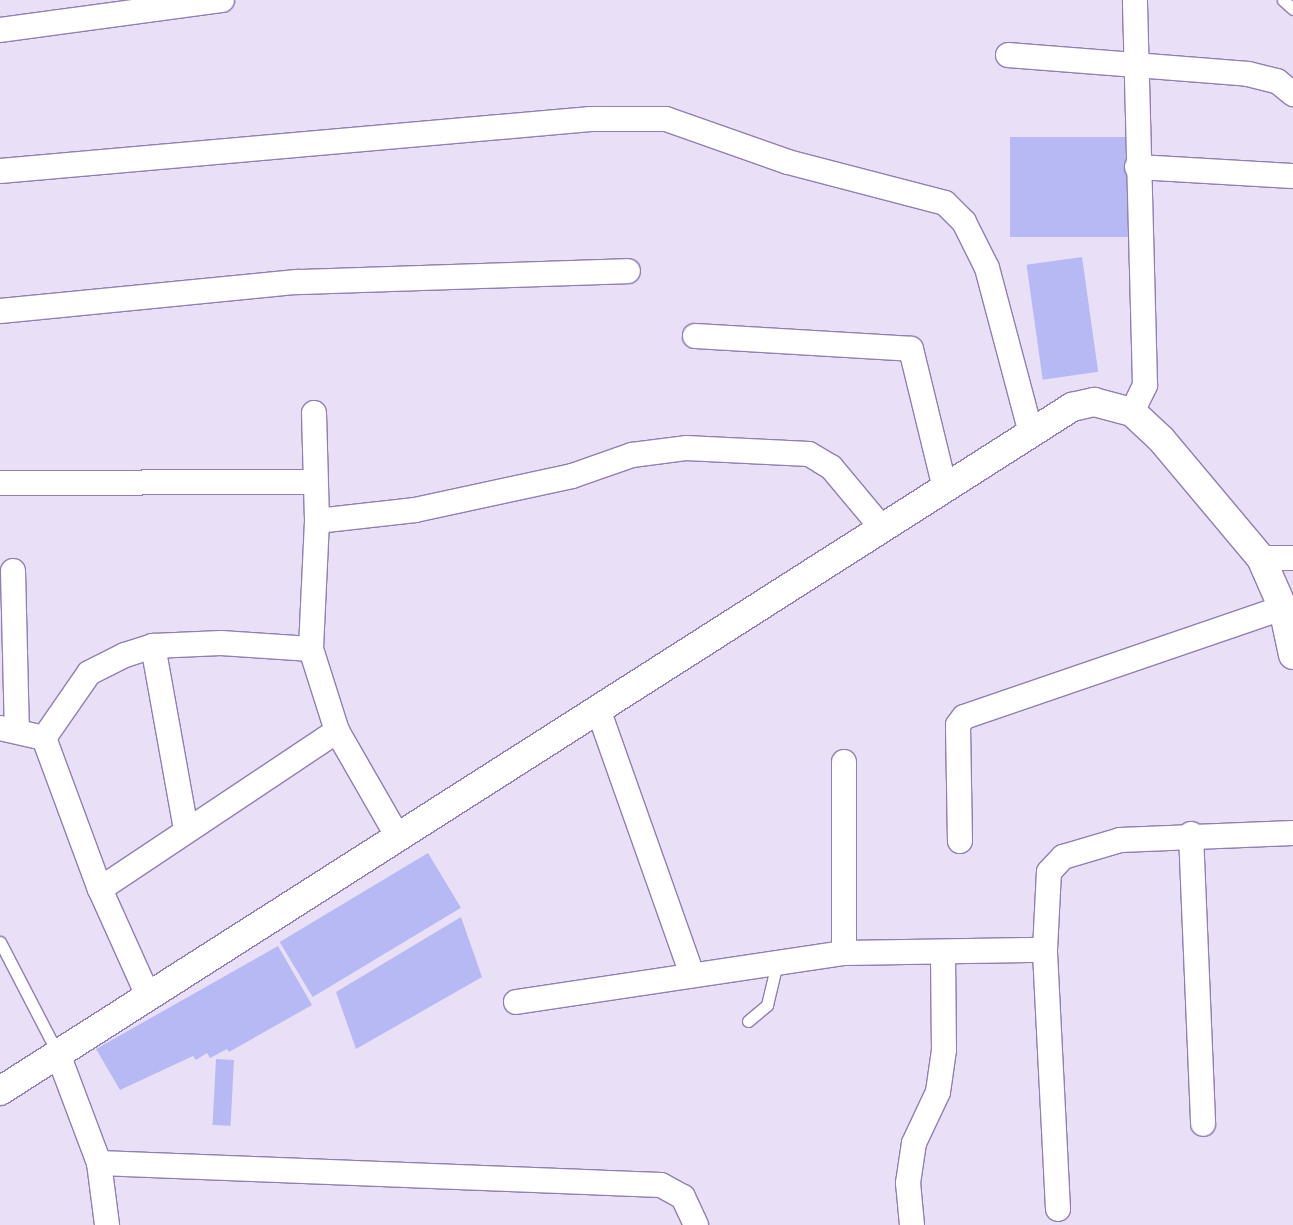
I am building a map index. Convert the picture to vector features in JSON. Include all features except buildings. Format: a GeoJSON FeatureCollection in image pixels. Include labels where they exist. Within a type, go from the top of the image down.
{"type":"FeatureCollection","features":[{"type":"Feature","properties":{"kind":"street"},"geometry":{"type":"LineString","coordinates":[[0,30],[222,0]]}},
{"type":"Feature","properties":{"kind":"street"},"geometry":{"type":"LineString","coordinates":[[1132,412],[1145,385],[1137,167],[1135,0]]}},
{"type":"Feature","properties":{"kind":"street"},"geometry":{"type":"LineString","coordinates":[[1008,55],[1136,63],[1248,74],[1277,81],[1293,94]]}},
{"type":"Feature","properties":{"kind":"street"},"geometry":{"type":"LineString","coordinates":[[0,171],[591,119],[666,119],[788,162],[945,203],[964,222],[986,268],[1031,433]]}},
{"type":"Feature","properties":{"kind":"street"},"geometry":{"type":"LineString","coordinates":[[1137,167],[1293,176]]}},
{"type":"Feature","properties":{"kind":"street"},"geometry":{"type":"LineString","coordinates":[[0,312],[298,282],[628,271]]}},
{"type":"Feature","properties":{"kind":"street"},"geometry":{"type":"LineString","coordinates":[[695,336],[911,349],[945,488]]}},
{"type":"Feature","properties":{"kind":"street"},"geometry":{"type":"LineString","coordinates":[[0,1091],[1072,407],[1094,402],[1132,412],[1161,439],[1261,558],[1283,608],[1293,655]]}},
{"type":"Feature","properties":{"kind":"street"},"geometry":{"type":"LineString","coordinates":[[314,413],[314,482],[317,522],[311,649],[337,731],[398,837]]}},
{"type":"Feature","properties":{"kind":"street"},"geometry":{"type":"LineString","coordinates":[[317,522],[484,497],[572,476],[632,455],[686,448],[809,454],[831,467],[882,528]]}},
{"type":"Feature","properties":{"kind":"street"},"geometry":{"type":"LineString","coordinates":[[0,482],[314,482]]}},
{"type":"Feature","properties":{"kind":"street"},"geometry":{"type":"LineString","coordinates":[[1261,558],[1293,558]]}},
{"type":"Feature","properties":{"kind":"street"},"geometry":{"type":"LineString","coordinates":[[13,571],[9,729],[44,738]]}},
{"type":"Feature","properties":{"kind":"street"},"geometry":{"type":"LineString","coordinates":[[960,841],[958,725],[964,717],[1283,608]]}},
{"type":"Feature","properties":{"kind":"street"},"geometry":{"type":"LineString","coordinates":[[44,738],[89,672],[153,646],[221,643],[311,649]]}},
{"type":"Feature","properties":{"kind":"street"},"geometry":{"type":"LineString","coordinates":[[153,646],[186,830]]}},
{"type":"Feature","properties":{"kind":"street"},"geometry":{"type":"LineString","coordinates":[[598,709],[692,975]]}},
{"type":"Feature","properties":{"kind":"street"},"geometry":{"type":"LineString","coordinates":[[100,888],[337,731]]}},
{"type":"Feature","properties":{"kind":"street"},"geometry":{"type":"LineString","coordinates":[[44,738],[100,888],[148,996]]}},
{"type":"Feature","properties":{"kind":"street"},"geometry":{"type":"LineString","coordinates":[[844,762],[844,954]]}},
{"type":"Feature","properties":{"kind":"street"},"geometry":{"type":"LineString","coordinates":[[1058,1209],[1045,950],[1049,872],[1063,856],[1120,840],[1192,834],[1293,832]]}},
{"type":"Feature","properties":{"kind":"street"},"geometry":{"type":"LineString","coordinates":[[1192,834],[1203,1124]]}},
{"type":"Feature","properties":{"kind":"street"},"geometry":{"type":"LineString","coordinates":[[516,1002],[844,954],[943,954],[1045,950]]}},
{"type":"Feature","properties":{"kind":"street"},"geometry":{"type":"LineString","coordinates":[[912,1225],[908,1183],[914,1143],[938,1092],[944,1050],[943,954]]}},
{"type":"Feature","properties":{"kind":"street"},"geometry":{"type":"LineString","coordinates":[[58,1054],[100,1163],[107,1225]]}},
{"type":"Feature","properties":{"kind":"street"},"geometry":{"type":"LineString","coordinates":[[100,1163],[661,1185],[683,1197],[696,1225]]}},
{"type":"Feature","properties":{"kind":"lane"},"geometry":{"type":"LineString","coordinates":[[1283,0],[1293,9]]}},
{"type":"Feature","properties":{"kind":"lane"},"geometry":{"type":"LineString","coordinates":[[0,942],[58,1054]]}},
{"type":"Feature","properties":{"kind":"lane"},"geometry":{"type":"LineString","coordinates":[[748,1021],[767,1005],[777,963]]}}]}
